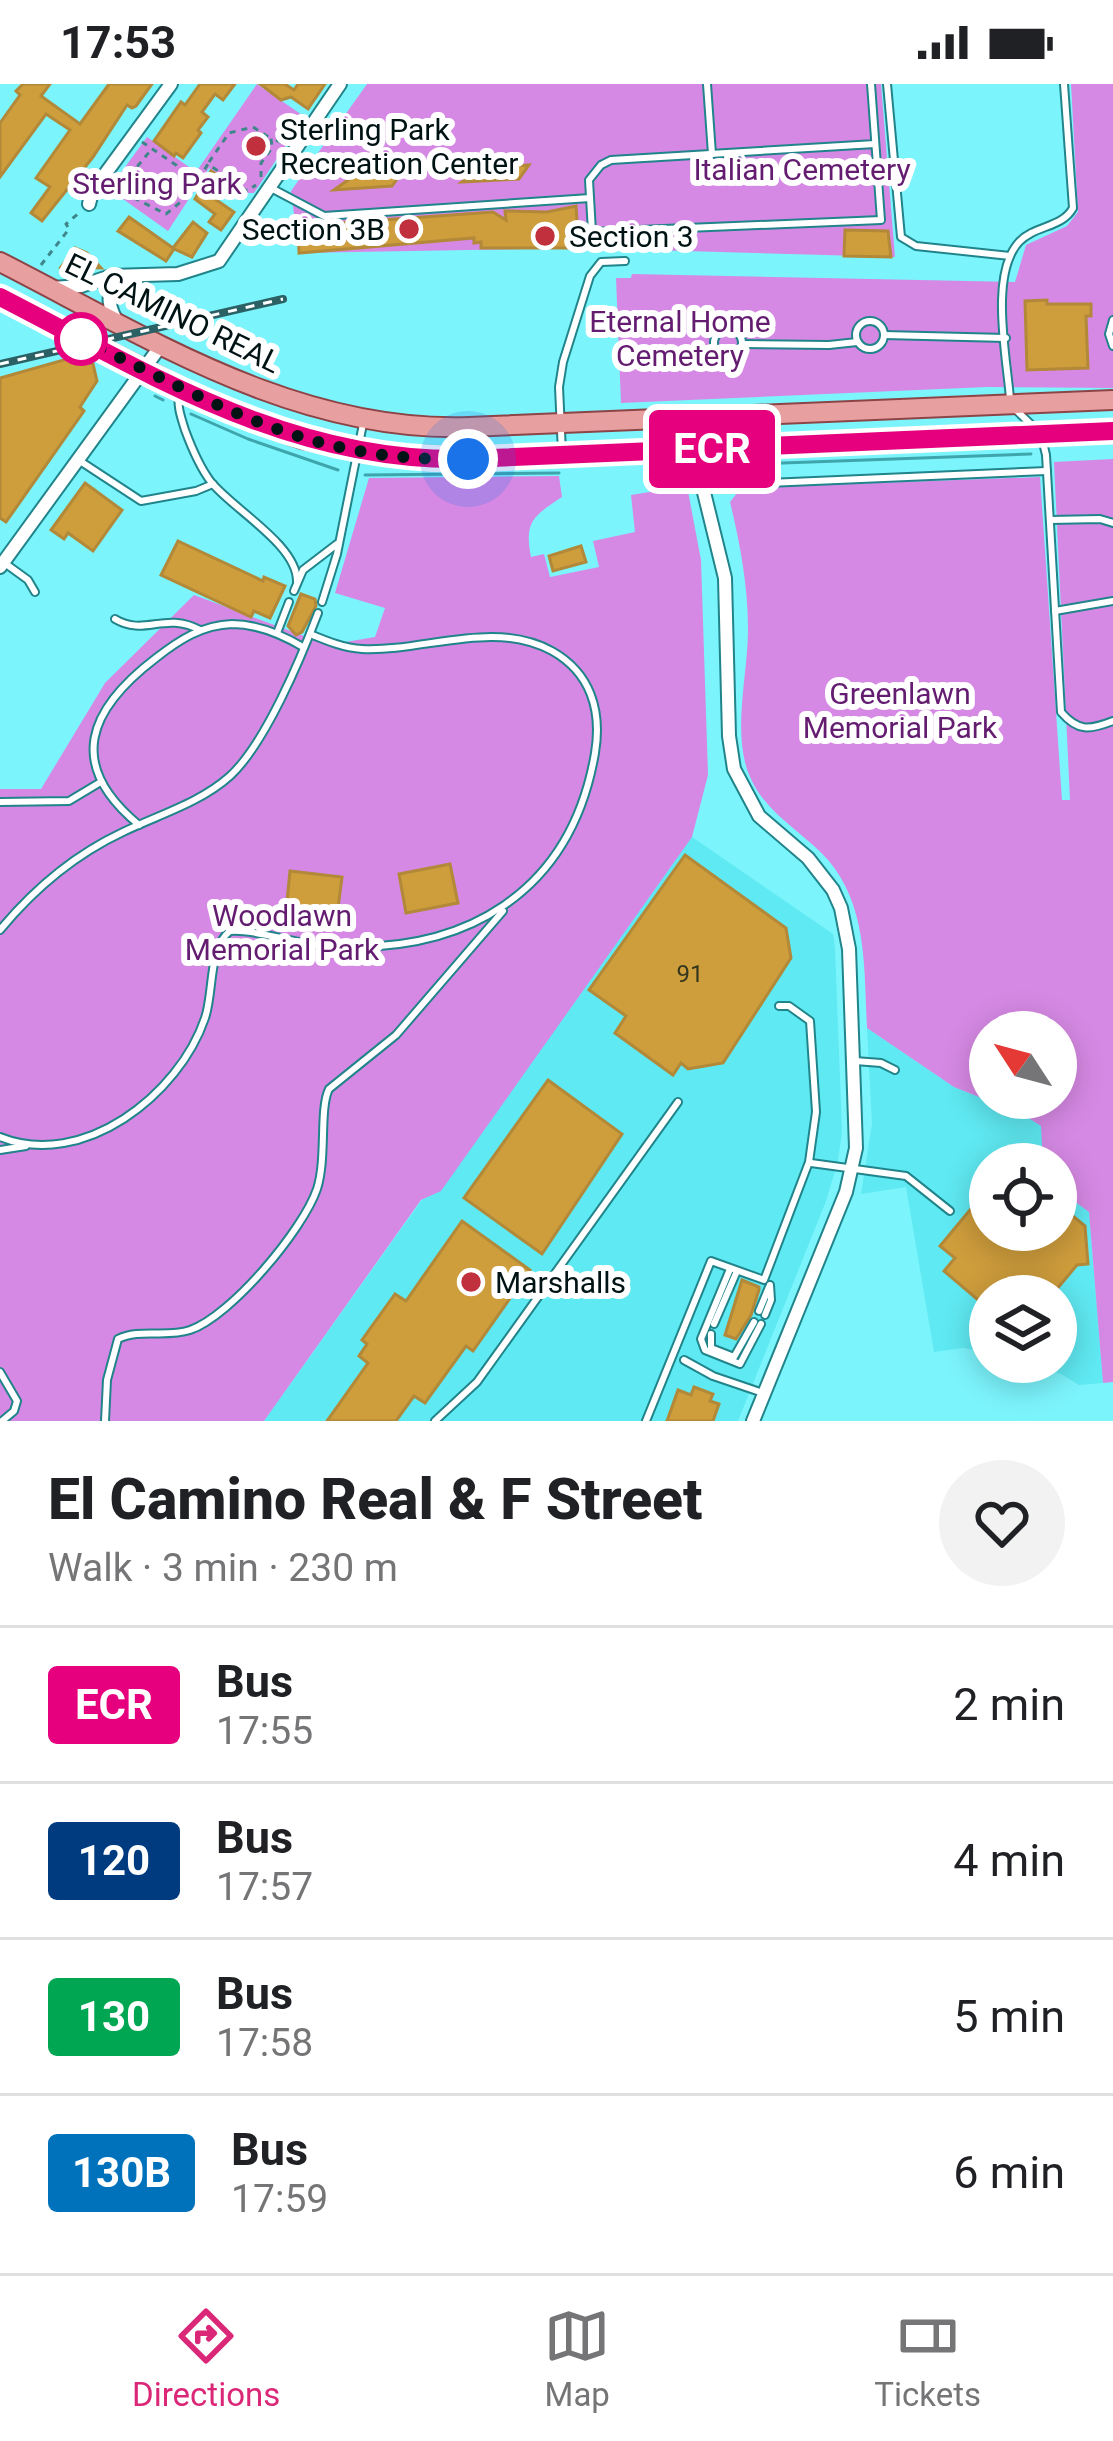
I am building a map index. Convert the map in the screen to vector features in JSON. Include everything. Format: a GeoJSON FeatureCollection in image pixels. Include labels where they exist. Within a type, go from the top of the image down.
{"type":"FeatureCollection","features":[{"type":"Feature","properties":{"kind":"main road","name":"EL CAMINO REAL"},"geometry":{"type":"LineString","coordinates":[[0,262],[266,394],[363,420],[431,427],[1113,400]]}},
{"type":"Feature","properties":{"kind":"main road","name":"EL CAMINO REAL"},"geometry":{"type":"LineString","coordinates":[[0,297],[264,427],[357,451],[442,459],[1113,431]]}},
{"type":"Feature","properties":{"kind":"street"},"geometry":{"type":"LineString","coordinates":[[89,204],[104,175],[171,84]]}},
{"type":"Feature","properties":{"kind":"street"},"geometry":{"type":"LineString","coordinates":[[51,288],[178,274],[219,261],[340,84]]}},
{"type":"Feature","properties":{"kind":"street"},"geometry":{"type":"LineString","coordinates":[[116,320],[109,301],[112,287],[132,276]]}},
{"type":"Feature","properties":{"kind":"street"},"geometry":{"type":"LineString","coordinates":[[2,564],[162,344]]}},
{"type":"Feature","properties":{"kind":"street"},"geometry":{"type":"LineString","coordinates":[[694,418],[701,480],[725,578],[734,770],[759,816],[821,872],[842,908],[849,950],[857,1131],[851,1171],[753,1421]]}},
{"type":"Feature","properties":{"kind":"lane"},"geometry":{"type":"LineString","coordinates":[[707,84],[712,154]]}},
{"type":"Feature","properties":{"kind":"lane"},"geometry":{"type":"LineString","coordinates":[[871,84],[875,144],[880,220],[592,232],[589,180],[611,160],[875,144]]}},
{"type":"Feature","properties":{"kind":"lane"},"geometry":{"type":"LineString","coordinates":[[887,84],[901,237],[916,245],[1010,256]]}},
{"type":"Feature","properties":{"kind":"lane"},"geometry":{"type":"LineString","coordinates":[[1064,84],[1073,208],[1063,220],[1026,236],[1010,256],[1002,284],[1010,404],[1041,434],[1046,455],[1060,712],[1072,726],[1091,730],[1113,721]]}},
{"type":"Feature","properties":{"kind":"lane"},"geometry":{"type":"LineString","coordinates":[[271,188],[324,216],[590,198]]}},
{"type":"Feature","properties":{"kind":"lane"},"geometry":{"type":"LineString","coordinates":[[562,455],[563,362],[591,272],[605,261],[625,261]]}},
{"type":"Feature","properties":{"kind":"lane"},"geometry":{"type":"LineString","coordinates":[[36,316],[51,288]]}},
{"type":"Feature","properties":{"kind":"lane"},"geometry":{"type":"LineString","coordinates":[[1113,320],[1109,334],[1113,346]]}},
{"type":"Feature","properties":{"kind":"lane"},"geometry":{"type":"LineString","coordinates":[[742,344],[857,342],[872,349],[880,346],[884,335],[880,326],[867,321],[857,329],[857,342]]}},
{"type":"Feature","properties":{"kind":"lane"},"geometry":{"type":"LineString","coordinates":[[727,329],[739,333],[742,344],[740,352],[729,358],[718,354],[714,346],[716,335],[727,329]]}},
{"type":"Feature","properties":{"kind":"lane"},"geometry":{"type":"LineString","coordinates":[[884,335],[1006,338]]}},
{"type":"Feature","properties":{"kind":"lane"},"geometry":{"type":"LineString","coordinates":[[180,389],[178,405],[195,456],[213,484],[287,553],[296,567],[297,581]]}},
{"type":"Feature","properties":{"kind":"lane"},"geometry":{"type":"LineString","coordinates":[[322,602],[363,420]]}},
{"type":"Feature","properties":{"kind":"lane"},"geometry":{"type":"LineString","coordinates":[[1046,455],[1057,455]]}},
{"type":"Feature","properties":{"kind":"lane"},"geometry":{"type":"LineString","coordinates":[[77,459],[131,498],[152,500],[213,484]]}},
{"type":"Feature","properties":{"kind":"lane"},"geometry":{"type":"LineString","coordinates":[[701,480],[746,484],[1047,471]]}},
{"type":"Feature","properties":{"kind":"lane"},"geometry":{"type":"LineString","coordinates":[[143,511],[152,500]]}},
{"type":"Feature","properties":{"kind":"lane"},"geometry":{"type":"LineString","coordinates":[[1049,520],[1113,523]]}},
{"type":"Feature","properties":{"kind":"lane"},"geometry":{"type":"LineString","coordinates":[[294,591],[308,566],[339,541]]}},
{"type":"Feature","properties":{"kind":"lane"},"geometry":{"type":"LineString","coordinates":[[2,564],[28,580],[35,592]]}},
{"type":"Feature","properties":{"kind":"lane"},"geometry":{"type":"LineString","coordinates":[[1055,611],[1113,601]]}},
{"type":"Feature","properties":{"kind":"lane"},"geometry":{"type":"LineString","coordinates":[[277,633],[290,602]]}},
{"type":"Feature","properties":{"kind":"lane"},"geometry":{"type":"LineString","coordinates":[[0,930],[56,873],[94,848],[192,800],[237,768],[304,648],[318,613]]}},
{"type":"Feature","properties":{"kind":"lane"},"geometry":{"type":"LineString","coordinates":[[115,620],[133,627],[176,620],[200,630]]}},
{"type":"Feature","properties":{"kind":"lane"},"geometry":{"type":"LineString","coordinates":[[139,825],[116,805],[100,782],[93,742],[106,704],[146,665],[200,630],[236,624],[277,633],[304,648]]}},
{"type":"Feature","properties":{"kind":"lane"},"geometry":{"type":"LineString","coordinates":[[105,1421],[107,1380],[118,1339],[129,1334],[156,1336],[191,1330],[212,1320],[296,1230],[311,1203],[324,1160],[324,1100],[329,1089],[396,1035],[554,860],[583,800],[598,722],[593,698],[584,679],[551,651],[515,640],[474,638],[367,649],[310,634]]}},
{"type":"Feature","properties":{"kind":"lane"},"geometry":{"type":"LineString","coordinates":[[0,802],[69,801],[100,782]]}},
{"type":"Feature","properties":{"kind":"lane"},"geometry":{"type":"LineString","coordinates":[[0,1150],[74,1139],[120,1120],[168,1082],[201,1030],[212,994],[218,944],[230,931],[314,945],[382,945],[459,929],[514,900]]}},
{"type":"Feature","properties":{"kind":"lane"},"geometry":{"type":"LineString","coordinates":[[762,1313],[767,1283],[809,1162],[816,1112],[810,1021],[789,1006],[779,1006]]}},
{"type":"Feature","properties":{"kind":"lane"},"geometry":{"type":"LineString","coordinates":[[854,1061],[881,1063],[895,1070]]}},
{"type":"Feature","properties":{"kind":"lane"},"geometry":{"type":"LineString","coordinates":[[436,1421],[477,1382],[678,1102]]}},
{"type":"Feature","properties":{"kind":"lane"},"geometry":{"type":"LineString","coordinates":[[0,1137],[40,1145]]}},
{"type":"Feature","properties":{"kind":"lane"},"geometry":{"type":"LineString","coordinates":[[809,1162],[906,1176],[950,1211]]}},
{"type":"Feature","properties":{"kind":"lane"},"geometry":{"type":"LineString","coordinates":[[646,1421],[711,1261],[767,1283]]}},
{"type":"Feature","properties":{"kind":"lane"},"geometry":{"type":"LineString","coordinates":[[710,1334],[711,1348],[734,1357],[758,1323],[740,1364],[704,1350],[701,1339],[734,1270]]}},
{"type":"Feature","properties":{"kind":"lane"},"geometry":{"type":"LineString","coordinates":[[714,1324],[734,1270]]}},
{"type":"Feature","properties":{"kind":"lane"},"geometry":{"type":"LineString","coordinates":[[684,1360],[763,1393]]}},
{"type":"Feature","properties":{"kind":"lane"},"geometry":{"type":"LineString","coordinates":[[0,1372],[17,1401],[14,1412],[2,1421]]}},
{"type":"Feature","properties":{"kind":"path"},"geometry":{"type":"LineString","coordinates":[[104,175],[128,195],[166,214],[188,196],[229,133],[253,128],[286,144]]}},
{"type":"Feature","properties":{"kind":"path"},"geometry":{"type":"LineString","coordinates":[[133,135],[181,169],[182,184],[192,186]]}},
{"type":"Feature","properties":{"kind":"path"},"geometry":{"type":"LineString","coordinates":[[208,164],[249,190],[263,174],[271,138]]}},
{"type":"Feature","properties":{"kind":"path"},"geometry":{"type":"LineString","coordinates":[[121,186],[151,150]]}},
{"type":"Feature","properties":{"kind":"path"},"geometry":{"type":"LineString","coordinates":[[31,278],[70,229],[66,224],[89,204]]}},
{"type":"Feature","properties":{"kind":"shaded area"},"geometry":{"type":"Polygon","coordinates":[[[692,837],[833,934],[835,948],[842,1131],[838,1161],[738,1421],[264,1421],[422,1200],[441,1190],[692,837]]]}},
{"type":"Feature","properties":{"kind":"shaded area"},"geometry":{"type":"Polygon","coordinates":[[[867,1028],[969,1093],[969,1119],[1031,1119],[1042,1126],[1042,1143],[969,1143],[969,1251],[1077,1251],[1077,1203],[1089,1211],[1103,1383],[1076,1383],[1077,1275],[969,1275],[969,1349],[934,1352],[906,1187],[861,1194],[872,1124],[867,1028]]]}},
{"type":"Feature","properties":{"kind":"green space","name":"Sterling Park"},"geometry":{"type":"Polygon","coordinates":[[[257,84],[305,117],[254,193],[246,193],[209,168],[168,231],[109,189],[147,137],[196,172],[257,84]]]}},
{"type":"Feature","properties":{"kind":"green space","name":"Italian Cemetery"},"geometry":{"type":"Polygon","coordinates":[[[367,84],[881,84],[895,257],[579,248],[299,253],[291,191],[367,84]]]}},
{"type":"Feature","properties":{"kind":"green space","name":"Eternal Home Cemetery"},"geometry":{"type":"Polygon","coordinates":[[[1071,84],[1113,84],[1113,388],[987,387],[621,403],[616,278],[631,278],[632,274],[1015,282],[1026,245],[1067,226],[1078,212],[1071,84]]]}},
{"type":"Feature","properties":{"kind":"green space","name":"Greenlawn Memorial Park"},"geometry":{"type":"Polygon","coordinates":[[[1113,459],[1113,1382],[1103,1383],[1089,1212],[1077,1203],[1077,1143],[1042,1143],[1041,1126],[1030,1119],[1077,1119],[1077,1011],[969,1011],[969,1093],[867,1028],[862,941],[842,879],[818,849],[761,796],[746,766],[741,733],[748,613],[730,502],[741,488],[1040,477],[1062,800],[1070,800],[1054,462],[1113,459]]]}},
{"type":"Feature","properties":{"kind":"green space","name":"Woodlawn Memorial Park"},"geometry":{"type":"Polygon","coordinates":[[[559,476],[562,497],[538,515],[529,536],[531,557],[544,554],[550,577],[599,567],[593,541],[635,532],[631,495],[687,486],[701,560],[708,775],[692,837],[441,1191],[421,1200],[264,1421],[0,1421],[0,789],[41,789],[105,683],[194,595],[328,645],[375,637],[385,608],[335,593],[369,478],[559,476]]]}},
{"type":"Feature","properties":{"kind":"building"},"geometry":{"type":"Polygon","coordinates":[[[23,84],[50,84],[41,96],[80,124],[109,84],[152,84],[136,106],[127,105],[42,221],[31,213],[50,187],[36,178],[70,130],[46,114],[0,177],[0,123],[23,84]]]}},
{"type":"Feature","properties":{"kind":"building"},"geometry":{"type":"Polygon","coordinates":[[[200,84],[235,84],[223,100],[215,94],[202,112],[208,117],[198,130],[201,133],[183,158],[174,156],[154,141],[200,84]]]}},
{"type":"Feature","properties":{"kind":"building"},"geometry":{"type":"Polygon","coordinates":[[[260,84],[285,84],[294,90],[298,84],[325,84],[308,109],[291,97],[281,100],[260,84]]]}},
{"type":"Feature","properties":{"kind":"building"},"geometry":{"type":"Polygon","coordinates":[[[529,165],[519,179],[462,182],[482,168],[529,165]]]}},
{"type":"Feature","properties":{"kind":"building"},"geometry":{"type":"Polygon","coordinates":[[[211,171],[227,182],[215,199],[234,212],[221,230],[209,222],[215,214],[195,199],[211,171]]]}},
{"type":"Feature","properties":{"kind":"building"},"geometry":{"type":"Polygon","coordinates":[[[402,172],[392,186],[334,190],[355,175],[402,172]]]}},
{"type":"Feature","properties":{"kind":"building"},"geometry":{"type":"Polygon","coordinates":[[[576,206],[579,248],[481,248],[474,238],[299,253],[298,226],[493,212],[506,220],[505,211],[547,212],[576,206]]]}},
{"type":"Feature","properties":{"kind":"building"},"geometry":{"type":"Polygon","coordinates":[[[129,217],[173,248],[193,222],[207,233],[192,257],[174,249],[166,261],[118,231],[129,217]]]}},
{"type":"Feature","properties":{"kind":"building"},"geometry":{"type":"Polygon","coordinates":[[[845,230],[888,231],[891,257],[844,256],[845,230]]]}},
{"type":"Feature","properties":{"kind":"building"},"geometry":{"type":"Polygon","coordinates":[[[75,248],[87,253],[101,268],[61,267],[75,248]]]}},
{"type":"Feature","properties":{"kind":"building"},"geometry":{"type":"Polygon","coordinates":[[[1047,300],[1047,304],[1091,304],[1091,316],[1086,316],[1088,368],[1027,370],[1025,301],[1047,300]]]}},
{"type":"Feature","properties":{"kind":"building"},"geometry":{"type":"Polygon","coordinates":[[[74,357],[93,364],[97,381],[80,407],[84,411],[6,522],[0,518],[0,378],[74,357]]]}},
{"type":"Feature","properties":{"kind":"building"},"geometry":{"type":"Polygon","coordinates":[[[85,483],[122,510],[93,551],[68,533],[64,539],[51,530],[85,483]]]}},
{"type":"Feature","properties":{"kind":"building"},"geometry":{"type":"Polygon","coordinates":[[[178,541],[263,581],[264,577],[285,586],[270,618],[254,611],[251,617],[161,575],[178,541]]]}},
{"type":"Feature","properties":{"kind":"building"},"geometry":{"type":"Polygon","coordinates":[[[581,546],[586,562],[553,571],[549,556],[581,546]]]}},
{"type":"Feature","properties":{"kind":"building"},"geometry":{"type":"Polygon","coordinates":[[[301,594],[315,599],[316,606],[296,635],[288,626],[301,594]]]}},
{"type":"Feature","properties":{"kind":"building"},"geometry":{"type":"Polygon","coordinates":[[[685,855],[786,928],[791,958],[723,1063],[688,1069],[681,1063],[673,1075],[615,1033],[626,1016],[589,990],[685,855]]]}},
{"type":"Feature","properties":{"kind":"building"},"geometry":{"type":"Polygon","coordinates":[[[450,864],[458,903],[406,913],[399,874],[450,864]]]}},
{"type":"Feature","properties":{"kind":"building"},"geometry":{"type":"Polygon","coordinates":[[[290,871],[342,877],[337,916],[286,911],[290,871]]]}},
{"type":"Feature","properties":{"kind":"building"},"geometry":{"type":"Polygon","coordinates":[[[548,1080],[622,1134],[542,1254],[464,1198],[548,1080]]]}},
{"type":"Feature","properties":{"kind":"building"},"geometry":{"type":"Polygon","coordinates":[[[969,1211],[969,1251],[1077,1251],[1077,1219],[1085,1226],[1088,1264],[1077,1265],[1069,1275],[969,1275],[969,1292],[944,1271],[955,1258],[940,1246],[969,1211]]]}},
{"type":"Feature","properties":{"kind":"building"},"geometry":{"type":"Polygon","coordinates":[[[462,1221],[530,1270],[473,1351],[466,1346],[425,1403],[414,1396],[396,1421],[327,1421],[368,1363],[359,1356],[367,1344],[362,1340],[395,1294],[406,1301],[462,1221]]]}},
{"type":"Feature","properties":{"kind":"building"},"geometry":{"type":"Polygon","coordinates":[[[742,1280],[759,1290],[736,1339],[725,1335],[742,1280]]]}},
{"type":"Feature","properties":{"kind":"building"},"geometry":{"type":"Polygon","coordinates":[[[694,1387],[713,1394],[710,1401],[719,1404],[713,1421],[667,1421],[678,1390],[691,1395],[694,1387]]]}},
{"type":"Feature","properties":{"kind":"waterway"},"geometry":{"type":"LineString","coordinates":[[155,396],[163,400]]}},
{"type":"Feature","properties":{"kind":"waterway"},"geometry":{"type":"LineString","coordinates":[[191,414],[338,470]]}},
{"type":"Feature","properties":{"kind":"waterway"},"geometry":{"type":"LineString","coordinates":[[730,465],[1031,454]]}},
{"type":"Feature","properties":{"kind":"waterway"},"geometry":{"type":"LineString","coordinates":[[365,475],[559,473]]}},
{"type":"Feature","properties":{"kind":"railway"},"geometry":{"type":"LineString","coordinates":[[0,364],[283,299]]}},
{"type":"Feature","properties":{"kind":"bus line","name":"ECR"},"geometry":{"type":"LineString","coordinates":[[0,297],[240,418],[326,445],[377,454],[468,459],[1113,431]]}},
{"type":"Feature","properties":{"kind":"place","name":"Sterling Park Recreation Center"},"geometry":{"type":"Point","coordinates":[256,146]}},
{"type":"Feature","properties":{"kind":"place","name":"Section 3B"},"geometry":{"type":"Point","coordinates":[409,229]}},
{"type":"Feature","properties":{"kind":"place","name":"Section 3"},"geometry":{"type":"Point","coordinates":[545,236]}},
{"type":"Feature","properties":{"kind":"place","name":"Marshalls"},"geometry":{"type":"Point","coordinates":[471,1282]}},
{"type":"Feature","properties":{"kind":"route"},"geometry":{"type":"LineString","coordinates":[[81,339],[240,418],[276,431],[377,454],[468,459]]}}]}
